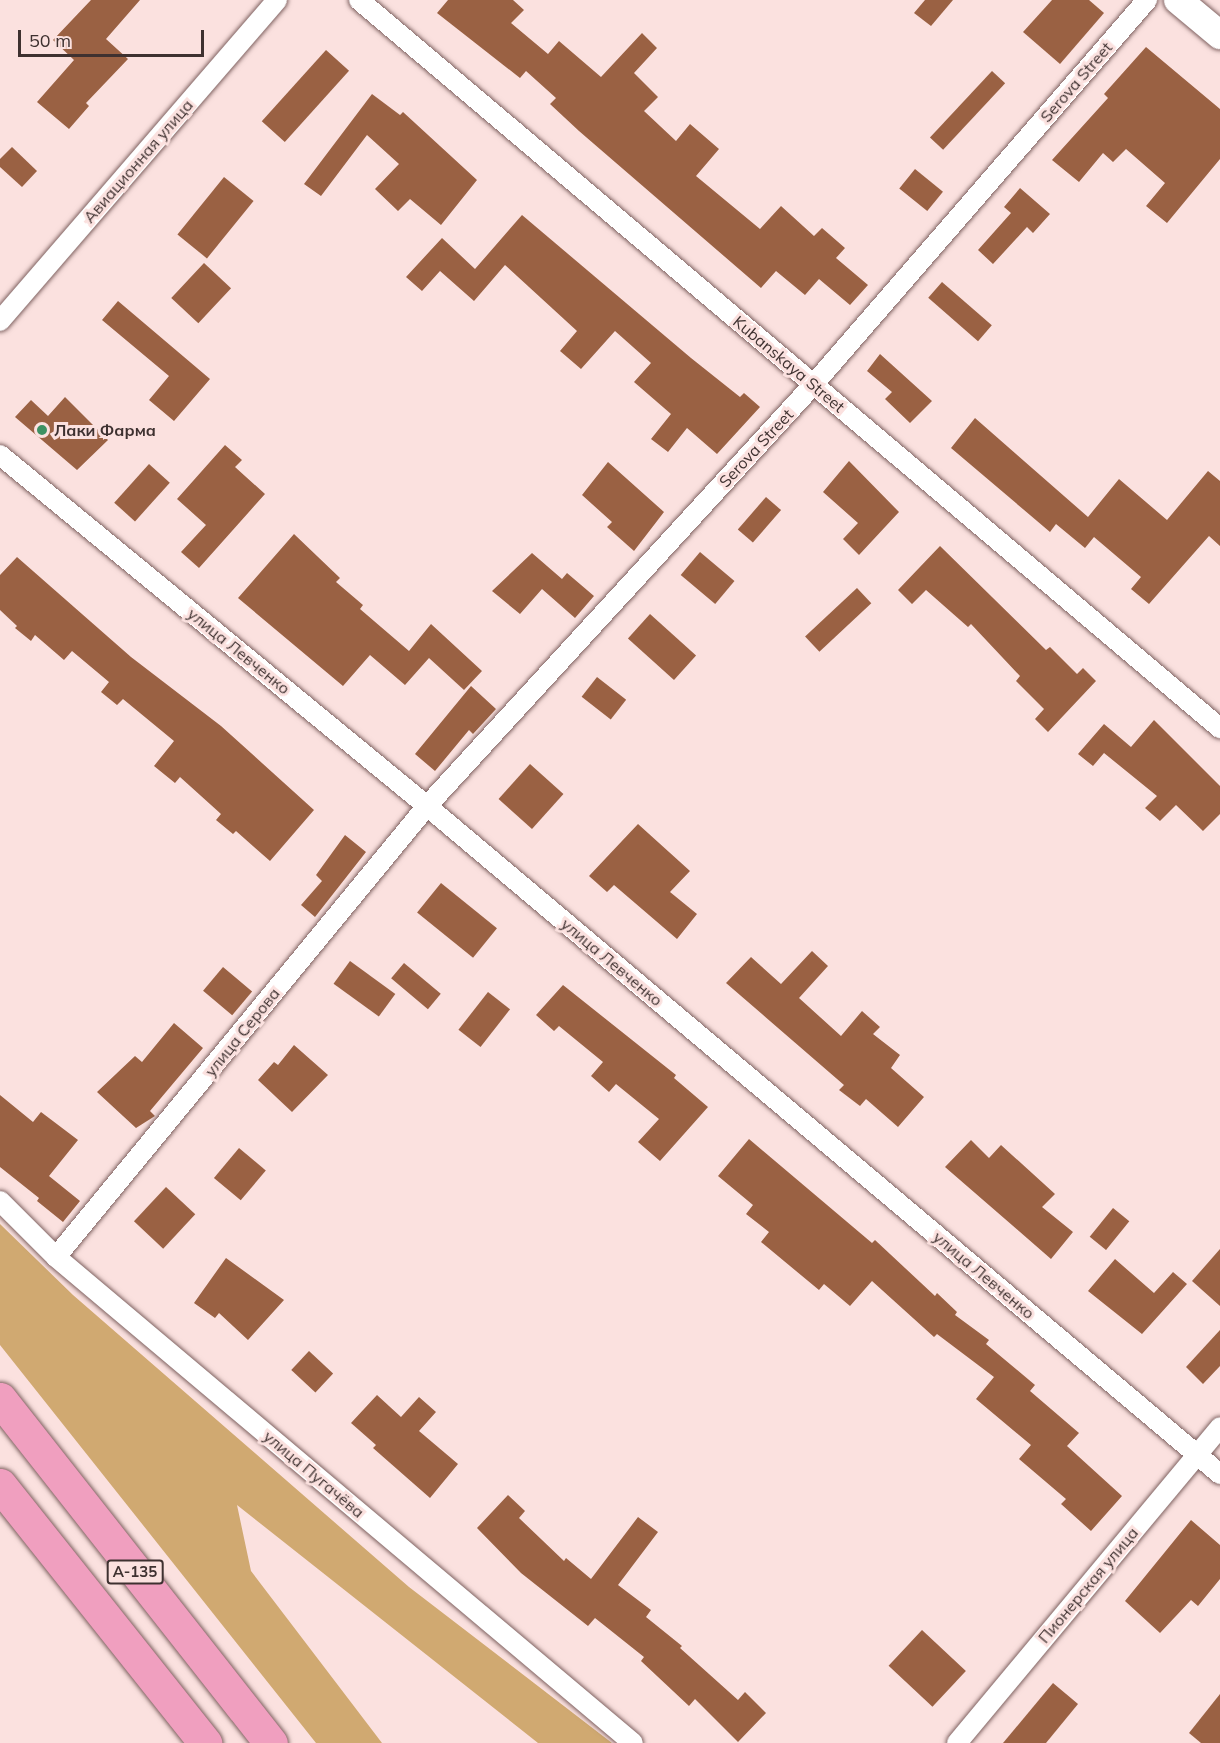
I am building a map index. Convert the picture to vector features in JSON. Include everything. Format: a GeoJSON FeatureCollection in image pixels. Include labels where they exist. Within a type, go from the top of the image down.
{"type":"FeatureCollection","features":[{"type":"Feature","properties":{"kind":"highway"},"geometry":{"type":"LineString","coordinates":[[0,1473],[14,1476],[27,1465],[30,1455],[5,1406]]}},
{"type":"Feature","properties":{"kind":"highway","name":"А-135"},"geometry":{"type":"LineString","coordinates":[[5,1406],[272,1743]]}},
{"type":"Feature","properties":{"kind":"highway","name":"А-135"},"geometry":{"type":"LineString","coordinates":[[0,1485],[205,1743]]}},
{"type":"Feature","properties":{"kind":"street","name":"Авиационная улица"},"geometry":{"type":"LineString","coordinates":[[0,321],[277,0]]}},
{"type":"Feature","properties":{"kind":"street","name":"Kubanskaya Street"},"geometry":{"type":"LineString","coordinates":[[359,0],[1220,728]]}},
{"type":"Feature","properties":{"kind":"street","name":"Serova Street"},"geometry":{"type":"LineString","coordinates":[[427,806],[813,385],[1147,0]]}},
{"type":"Feature","properties":{"kind":"street"},"geometry":{"type":"LineString","coordinates":[[1178,0],[1220,35]]}},
{"type":"Feature","properties":{"kind":"street","name":"улица Левченко"},"geometry":{"type":"LineString","coordinates":[[0,455],[427,806],[1220,1474]]}},
{"type":"Feature","properties":{"kind":"street","name":"улица Серова"},"geometry":{"type":"LineString","coordinates":[[56,1257],[427,806]]}},
{"type":"Feature","properties":{"kind":"street","name":"улица Пугачёва"},"geometry":{"type":"LineString","coordinates":[[0,1201],[56,1257],[633,1743]]}},
{"type":"Feature","properties":{"kind":"street","name":"Пионерская улица"},"geometry":{"type":"LineString","coordinates":[[957,1743],[1220,1427]]}},
{"type":"Feature","properties":{"kind":"shaded area"},"geometry":{"type":"Polygon","coordinates":[[[0,1224],[73,1295],[409,1587],[612,1743],[538,1743],[237,1505],[251,1571],[382,1743],[316,1743],[0,1345],[0,1224]]]}},
{"type":"Feature","properties":{"kind":"building"},"geometry":{"type":"Polygon","coordinates":[[[91,0],[140,0],[106,39],[128,59],[86,103],[89,106],[69,129],[37,102],[74,60],[53,40],[91,0]]]}},
{"type":"Feature","properties":{"kind":"building"},"geometry":{"type":"Polygon","coordinates":[[[448,0],[513,0],[524,10],[511,23],[548,54],[559,41],[601,77],[642,33],[657,48],[634,73],[658,97],[644,111],[676,141],[690,124],[719,149],[696,176],[760,229],[781,206],[814,236],[822,228],[845,248],[836,258],[868,285],[850,305],[819,279],[805,295],[776,271],[761,288],[579,131],[550,104],[556,98],[526,71],[520,78],[437,13],[448,0]]]}},
{"type":"Feature","properties":{"kind":"building"},"geometry":{"type":"Polygon","coordinates":[[[925,0],[953,0],[931,26],[914,13],[925,0]]]}},
{"type":"Feature","properties":{"kind":"building"},"geometry":{"type":"Polygon","coordinates":[[[1052,0],[1089,0],[1104,13],[1060,64],[1023,32],[1052,0]]]}},
{"type":"Feature","properties":{"kind":"building"},"geometry":{"type":"Polygon","coordinates":[[[1146,47],[1220,109],[1220,159],[1167,223],[1146,206],[1165,183],[1126,149],[1113,162],[1103,153],[1079,182],[1052,160],[1108,98],[1104,94],[1146,47]]]}},
{"type":"Feature","properties":{"kind":"building"},"geometry":{"type":"Polygon","coordinates":[[[326,50],[349,71],[285,142],[262,121],[326,50]]]}},
{"type":"Feature","properties":{"kind":"building"},"geometry":{"type":"Polygon","coordinates":[[[992,71],[1005,83],[943,150],[930,138],[992,71]]]}},
{"type":"Feature","properties":{"kind":"building"},"geometry":{"type":"Polygon","coordinates":[[[372,94],[400,115],[403,112],[477,180],[441,225],[410,199],[398,211],[375,189],[399,164],[367,135],[321,196],[304,184],[372,94]]]}},
{"type":"Feature","properties":{"kind":"building"},"geometry":{"type":"Polygon","coordinates":[[[12,147],[37,171],[22,187],[0,167],[0,159],[12,147]]]}},
{"type":"Feature","properties":{"kind":"building"},"geometry":{"type":"Polygon","coordinates":[[[915,169],[943,192],[927,211],[899,188],[915,169]]]}},
{"type":"Feature","properties":{"kind":"building"},"geometry":{"type":"Polygon","coordinates":[[[224,177],[254,201],[207,258],[177,235],[224,177]]]}},
{"type":"Feature","properties":{"kind":"building"},"geometry":{"type":"Polygon","coordinates":[[[1020,188],[1050,214],[1033,233],[1027,227],[993,264],[978,250],[1011,213],[1004,207],[1020,188]]]}},
{"type":"Feature","properties":{"kind":"building"},"geometry":{"type":"Polygon","coordinates":[[[522,215],[691,358],[740,397],[744,393],[760,407],[717,454],[687,428],[668,452],[651,439],[671,414],[634,382],[651,363],[615,331],[581,369],[560,351],[577,331],[505,265],[474,301],[440,271],[422,291],[406,277],[442,238],[475,269],[522,215]]]}},
{"type":"Feature","properties":{"kind":"building"},"geometry":{"type":"Polygon","coordinates":[[[204,263],[231,288],[198,323],[171,298],[204,263]]]}},
{"type":"Feature","properties":{"kind":"building"},"geometry":{"type":"Polygon","coordinates":[[[942,282],[992,325],[978,341],[928,298],[942,282]]]}},
{"type":"Feature","properties":{"kind":"building"},"geometry":{"type":"Polygon","coordinates":[[[118,301],[210,379],[174,421],[149,400],[169,376],[102,320],[118,301]]]}},
{"type":"Feature","properties":{"kind":"building"},"geometry":{"type":"Polygon","coordinates":[[[880,354],[932,401],[910,423],[885,399],[892,392],[867,371],[880,354]]]}},
{"type":"Feature","properties":{"kind":"building"},"geometry":{"type":"Polygon","coordinates":[[[65,397],[108,440],[77,470],[15,417],[31,400],[48,416],[65,397]]]}},
{"type":"Feature","properties":{"kind":"building"},"geometry":{"type":"Polygon","coordinates":[[[975,418],[1088,517],[1119,479],[1167,520],[1208,471],[1220,481],[1220,546],[1209,536],[1149,604],[1131,589],[1141,577],[1094,537],[1085,548],[1056,524],[1050,532],[951,448],[975,418]]]}},
{"type":"Feature","properties":{"kind":"building"},"geometry":{"type":"Polygon","coordinates":[[[225,445],[242,460],[235,467],[265,494],[199,568],[181,552],[206,525],[177,499],[225,445]]]}},
{"type":"Feature","properties":{"kind":"building"},"geometry":{"type":"Polygon","coordinates":[[[849,461],[899,512],[859,555],[843,539],[858,523],[823,492],[849,461]]]}},
{"type":"Feature","properties":{"kind":"building"},"geometry":{"type":"Polygon","coordinates":[[[608,462],[664,512],[634,551],[607,527],[612,522],[582,495],[608,462]]]}},
{"type":"Feature","properties":{"kind":"building"},"geometry":{"type":"Polygon","coordinates":[[[149,464],[170,483],[135,521],[114,503],[149,464]]]}},
{"type":"Feature","properties":{"kind":"building"},"geometry":{"type":"Polygon","coordinates":[[[766,497],[781,510],[753,543],[738,529],[766,497]]]}},
{"type":"Feature","properties":{"kind":"building"},"geometry":{"type":"Polygon","coordinates":[[[294,534],[340,578],[336,582],[363,605],[360,609],[409,651],[431,624],[482,671],[464,690],[429,658],[405,685],[370,655],[343,686],[238,598],[294,534]]]}},
{"type":"Feature","properties":{"kind":"building"},"geometry":{"type":"Polygon","coordinates":[[[940,546],[1046,650],[1050,647],[1077,674],[1083,668],[1096,681],[1048,732],[1035,719],[1044,709],[1016,681],[1020,676],[971,624],[968,627],[926,590],[912,604],[898,590],[940,546]]]}},
{"type":"Feature","properties":{"kind":"building"},"geometry":{"type":"Polygon","coordinates":[[[700,552],[734,581],[715,604],[681,575],[700,552]]]}},
{"type":"Feature","properties":{"kind":"building"},"geometry":{"type":"Polygon","coordinates":[[[532,553],[562,579],[567,573],[594,596],[575,618],[542,589],[520,614],[492,591],[532,553]]]}},
{"type":"Feature","properties":{"kind":"building"},"geometry":{"type":"Polygon","coordinates":[[[17,557],[131,657],[221,726],[314,810],[270,861],[236,831],[233,834],[216,820],[221,814],[180,777],[175,783],[154,766],[174,741],[123,699],[117,705],[101,692],[109,682],[72,651],[64,660],[35,635],[31,641],[15,628],[17,626],[0,610],[0,575],[17,557]]]}},
{"type":"Feature","properties":{"kind":"building"},"geometry":{"type":"Polygon","coordinates":[[[857,588],[871,603],[819,652],[805,636],[857,588]]]}},
{"type":"Feature","properties":{"kind":"building"},"geometry":{"type":"Polygon","coordinates":[[[650,614],[696,655],[674,680],[628,639],[650,614]]]}},
{"type":"Feature","properties":{"kind":"building"},"geometry":{"type":"Polygon","coordinates":[[[597,677],[626,700],[611,719],[582,697],[597,677]]]}},
{"type":"Feature","properties":{"kind":"building"},"geometry":{"type":"Polygon","coordinates":[[[471,686],[496,709],[473,734],[469,730],[435,771],[415,754],[471,686]]]}},
{"type":"Feature","properties":{"kind":"building"},"geometry":{"type":"Polygon","coordinates":[[[1154,720],[1220,786],[1220,814],[1203,831],[1176,805],[1160,821],[1145,808],[1157,796],[1104,753],[1093,766],[1078,754],[1104,724],[1131,747],[1154,720]]]}},
{"type":"Feature","properties":{"kind":"building"},"geometry":{"type":"Polygon","coordinates":[[[530,764],[563,794],[532,829],[499,799],[530,764]]]}},
{"type":"Feature","properties":{"kind":"building"},"geometry":{"type":"Polygon","coordinates":[[[638,824],[690,871],[670,892],[697,914],[677,939],[614,885],[607,892],[589,876],[638,824]]]}},
{"type":"Feature","properties":{"kind":"building"},"geometry":{"type":"Polygon","coordinates":[[[345,835],[366,852],[315,917],[301,905],[322,881],[316,875],[345,835]]]}},
{"type":"Feature","properties":{"kind":"building"},"geometry":{"type":"Polygon","coordinates":[[[441,883],[497,928],[473,958],[417,913],[441,883]]]}},
{"type":"Feature","properties":{"kind":"building"},"geometry":{"type":"Polygon","coordinates":[[[812,951],[828,966],[799,998],[841,1036],[862,1011],[880,1027],[873,1034],[900,1055],[891,1068],[924,1097],[898,1127],[866,1099],[860,1106],[839,1090],[844,1085],[726,983],[751,957],[781,984],[812,951]]]}},
{"type":"Feature","properties":{"kind":"building"},"geometry":{"type":"Polygon","coordinates":[[[350,961],[395,994],[379,1017],[334,984],[350,961]]]}},
{"type":"Feature","properties":{"kind":"building"},"geometry":{"type":"Polygon","coordinates":[[[404,963],[441,994],[428,1009],[391,978],[404,963]]]}},
{"type":"Feature","properties":{"kind":"building"},"geometry":{"type":"Polygon","coordinates":[[[223,967],[252,991],[232,1015],[203,991],[223,967]]]}},
{"type":"Feature","properties":{"kind":"building"},"geometry":{"type":"Polygon","coordinates":[[[563,985],[676,1075],[674,1078],[708,1107],[660,1161],[638,1142],[659,1119],[616,1084],[609,1092],[591,1076],[603,1062],[559,1026],[554,1031],[536,1015],[563,985]]]}},
{"type":"Feature","properties":{"kind":"building"},"geometry":{"type":"Polygon","coordinates":[[[488,992],[510,1009],[481,1047],[458,1030],[488,992]]]}},
{"type":"Feature","properties":{"kind":"building"},"geometry":{"type":"Polygon","coordinates":[[[174,1023],[203,1048],[150,1111],[155,1116],[136,1128],[97,1092],[135,1056],[142,1062],[174,1023]]]}},
{"type":"Feature","properties":{"kind":"building"},"geometry":{"type":"Polygon","coordinates":[[[294,1045],[328,1075],[292,1112],[258,1080],[274,1062],[278,1065],[294,1045]]]}},
{"type":"Feature","properties":{"kind":"building"},"geometry":{"type":"Polygon","coordinates":[[[0,1095],[33,1122],[41,1112],[78,1140],[49,1176],[80,1201],[63,1222],[37,1201],[39,1198],[0,1167],[0,1095]]]}},
{"type":"Feature","properties":{"kind":"building"},"geometry":{"type":"Polygon","coordinates":[[[749,1139],[872,1243],[875,1240],[935,1296],[937,1293],[957,1312],[955,1315],[989,1340],[986,1344],[1035,1385],[1030,1391],[1079,1433],[1067,1446],[1122,1496],[1091,1531],[1061,1504],[1066,1499],[1019,1459],[1031,1445],[976,1399],[994,1377],[937,1334],[934,1337],[872,1281],[850,1306],[824,1284],[819,1290],[761,1242],[769,1232],[746,1214],[753,1205],[718,1176],[749,1139]]]}},
{"type":"Feature","properties":{"kind":"building"},"geometry":{"type":"Polygon","coordinates":[[[971,1140],[989,1158],[1001,1145],[1055,1194],[1042,1207],[1073,1232],[1051,1259],[945,1167],[971,1140]]]}},
{"type":"Feature","properties":{"kind":"building"},"geometry":{"type":"Polygon","coordinates":[[[239,1148],[266,1170],[241,1200],[214,1178],[239,1148]]]}},
{"type":"Feature","properties":{"kind":"building"},"geometry":{"type":"Polygon","coordinates":[[[166,1187],[195,1214],[163,1249],[134,1221],[166,1187]]]}},
{"type":"Feature","properties":{"kind":"building"},"geometry":{"type":"Polygon","coordinates":[[[1113,1208],[1129,1221],[1106,1250],[1090,1237],[1113,1208]]]}},
{"type":"Feature","properties":{"kind":"building"},"geometry":{"type":"Polygon","coordinates":[[[1220,1249],[1220,1306],[1192,1281],[1220,1249]]]}},
{"type":"Feature","properties":{"kind":"building"},"geometry":{"type":"Polygon","coordinates":[[[226,1258],[284,1300],[248,1340],[219,1313],[215,1318],[194,1303],[226,1258]]]}},
{"type":"Feature","properties":{"kind":"building"},"geometry":{"type":"Polygon","coordinates":[[[1115,1259],[1154,1293],[1173,1272],[1187,1284],[1142,1334],[1088,1291],[1115,1259]]]}},
{"type":"Feature","properties":{"kind":"building"},"geometry":{"type":"Polygon","coordinates":[[[1220,1330],[1220,1366],[1203,1384],[1186,1367],[1220,1330]]]}},
{"type":"Feature","properties":{"kind":"building"},"geometry":{"type":"Polygon","coordinates":[[[309,1351],[333,1374],[315,1393],[291,1370],[309,1351]]]}},
{"type":"Feature","properties":{"kind":"building"},"geometry":{"type":"Polygon","coordinates":[[[377,1395],[401,1417],[419,1397],[436,1412],[419,1431],[458,1464],[430,1498],[373,1448],[376,1445],[351,1423],[377,1395]]]}},
{"type":"Feature","properties":{"kind":"building"},"geometry":{"type":"Polygon","coordinates":[[[508,1495],[525,1511],[519,1518],[564,1561],[566,1558],[591,1579],[638,1517],[658,1532],[618,1585],[651,1610],[646,1617],[682,1646],[680,1648],[738,1700],[745,1692],[766,1713],[738,1742],[695,1699],[689,1706],[641,1661],[644,1657],[595,1618],[588,1626],[521,1573],[477,1528],[508,1495]]]}},
{"type":"Feature","properties":{"kind":"building"},"geometry":{"type":"Polygon","coordinates":[[[1191,1520],[1220,1545],[1220,1579],[1198,1606],[1191,1600],[1160,1633],[1125,1601],[1191,1520]]]}},
{"type":"Feature","properties":{"kind":"building"},"geometry":{"type":"Polygon","coordinates":[[[922,1630],[966,1671],[932,1707],[889,1666],[922,1630]]]}},
{"type":"Feature","properties":{"kind":"building"},"geometry":{"type":"Polygon","coordinates":[[[1053,1683],[1078,1704],[1046,1743],[1003,1743],[1053,1683]]]}},
{"type":"Feature","properties":{"kind":"building"},"geometry":{"type":"Polygon","coordinates":[[[1220,1694],[1220,1743],[1201,1743],[1189,1733],[1220,1694]]]}},
{"type":"Feature","properties":{"kind":"place","name":"Лаки Фарма"},"geometry":{"type":"Point","coordinates":[42,430]}}]}
